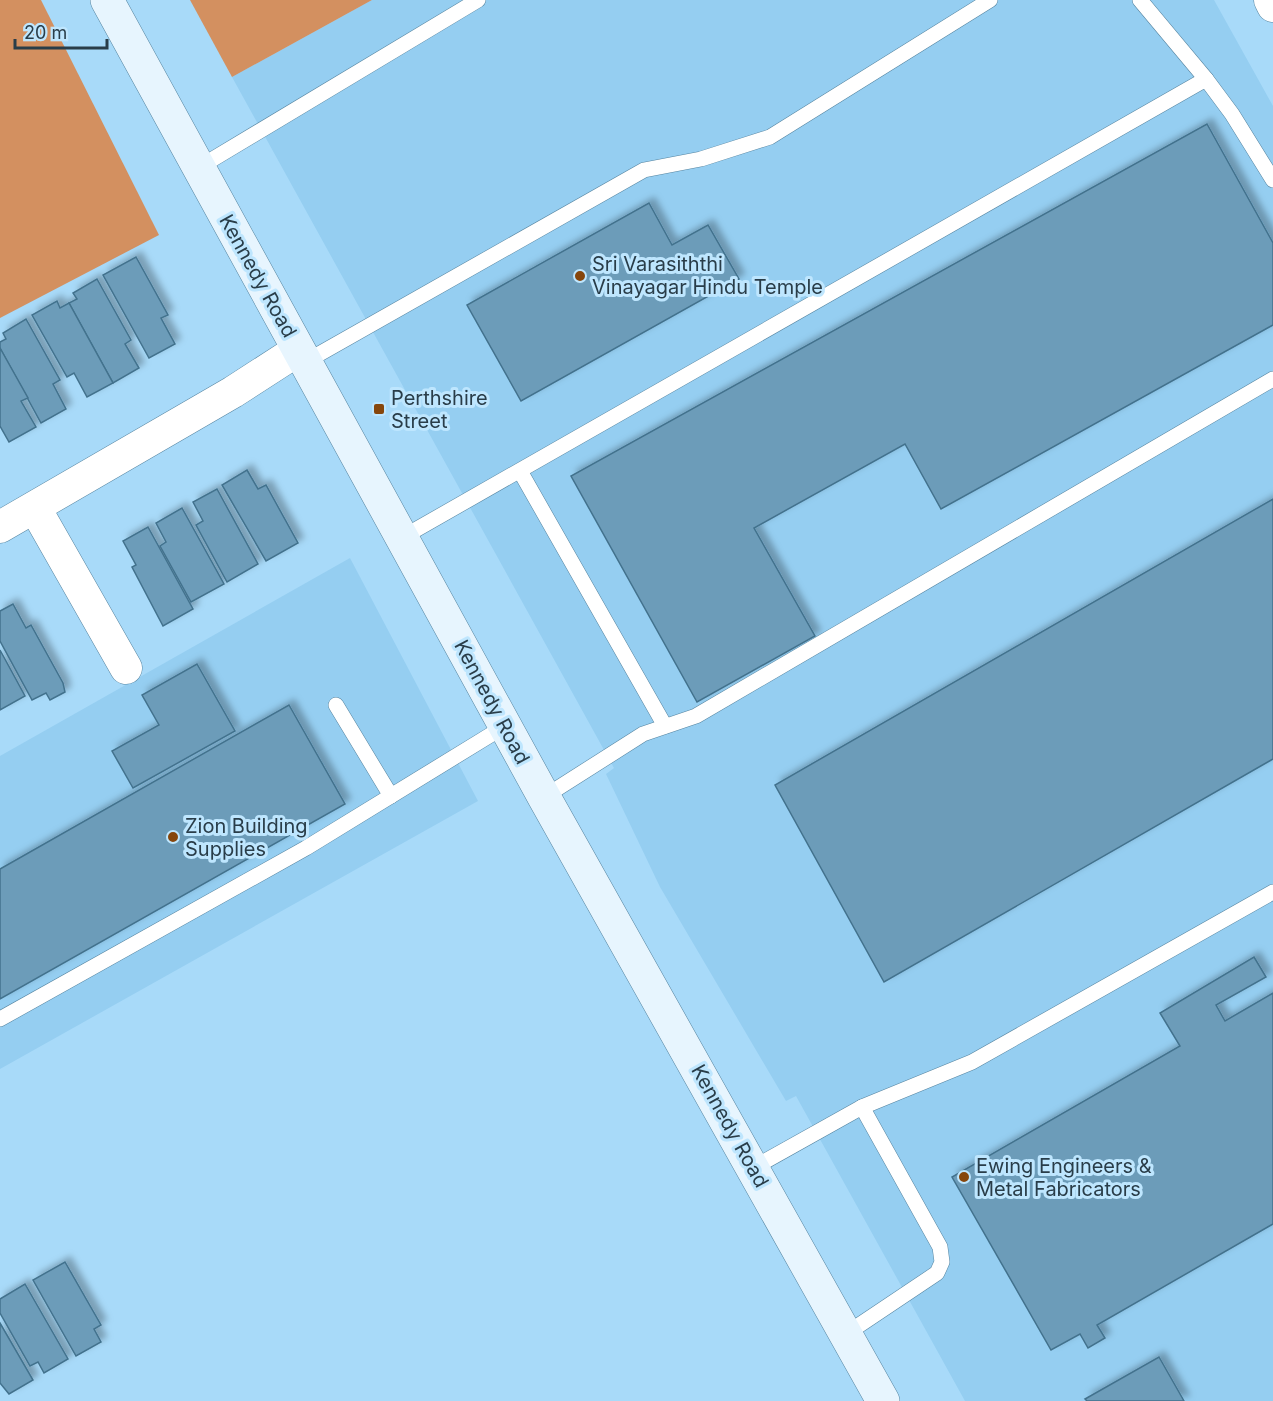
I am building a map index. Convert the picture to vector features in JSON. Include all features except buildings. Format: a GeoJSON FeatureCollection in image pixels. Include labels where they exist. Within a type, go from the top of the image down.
{"type":"FeatureCollection","features":[{"type":"Feature","properties":{"kind":"main road","name":"Kennedy Road"},"geometry":{"type":"LineString","coordinates":[[107,0],[544,796],[883,1401]]}},
{"type":"Feature","properties":{"kind":"street"},"geometry":{"type":"LineString","coordinates":[[1270,0],[1273,6]]}},
{"type":"Feature","properties":{"kind":"street"},"geometry":{"type":"LineString","coordinates":[[0,527],[233,392],[302,356]]}},
{"type":"Feature","properties":{"kind":"street"},"geometry":{"type":"LineString","coordinates":[[35,508],[126,668]]}},
{"type":"Feature","properties":{"kind":"lane"},"geometry":{"type":"LineString","coordinates":[[198,168],[478,0]]}},
{"type":"Feature","properties":{"kind":"lane"},"geometry":{"type":"LineString","coordinates":[[302,356],[644,170],[701,159],[770,137],[990,0]]}},
{"type":"Feature","properties":{"kind":"lane"},"geometry":{"type":"LineString","coordinates":[[1140,0],[1232,114],[1273,180]]}},
{"type":"Feature","properties":{"kind":"lane"},"geometry":{"type":"LineString","coordinates":[[403,537],[1206,79]]}},
{"type":"Feature","properties":{"kind":"lane"},"geometry":{"type":"LineString","coordinates":[[544,796],[643,734],[696,716],[1273,379]]}},
{"type":"Feature","properties":{"kind":"lane"},"geometry":{"type":"LineString","coordinates":[[520,471],[665,726]]}},
{"type":"Feature","properties":{"kind":"lane"},"geometry":{"type":"LineString","coordinates":[[336,705],[391,796]]}},
{"type":"Feature","properties":{"kind":"lane"},"geometry":{"type":"LineString","coordinates":[[0,1019],[306,848],[506,726]]}},
{"type":"Feature","properties":{"kind":"lane"},"geometry":{"type":"LineString","coordinates":[[753,1168],[862,1107],[972,1062],[1273,892]]}},
{"type":"Feature","properties":{"kind":"lane"},"geometry":{"type":"LineString","coordinates":[[846,1334],[937,1273],[942,1262],[940,1247],[862,1107]]}},
{"type":"Feature","properties":{"kind":"shaded area"},"geometry":{"type":"Polygon","coordinates":[[[0,0],[41,0],[159,235],[0,318],[0,0]]]}},
{"type":"Feature","properties":{"kind":"shaded area"},"geometry":{"type":"Polygon","coordinates":[[[190,0],[372,0],[232,77],[190,0]]]}},
{"type":"Feature","properties":{"kind":"shaded area"},"geometry":{"type":"Polygon","coordinates":[[[372,0],[1214,0],[1273,106],[1273,1401],[965,1401],[796,1096],[786,1101],[660,887],[606,774],[614,768],[232,77],[372,0]]]}},
{"type":"Feature","properties":{"kind":"shaded area"},"geometry":{"type":"Polygon","coordinates":[[[350,558],[478,801],[0,1069],[0,756],[350,558]]]}},
{"type":"Feature","properties":{"kind":"place","name":"Sri Varasiththi Vinayagar Hindu Temple"},"geometry":{"type":"Point","coordinates":[580,276]}},
{"type":"Feature","properties":{"kind":"place","name":"Perthshire Street"},"geometry":{"type":"Point","coordinates":[379,409]}},
{"type":"Feature","properties":{"kind":"place","name":"Zion Building Supplies"},"geometry":{"type":"Point","coordinates":[173,837]}},
{"type":"Feature","properties":{"kind":"place","name":"Ewing Engineers & Metal Fabricators"},"geometry":{"type":"Point","coordinates":[964,1177]}}]}
